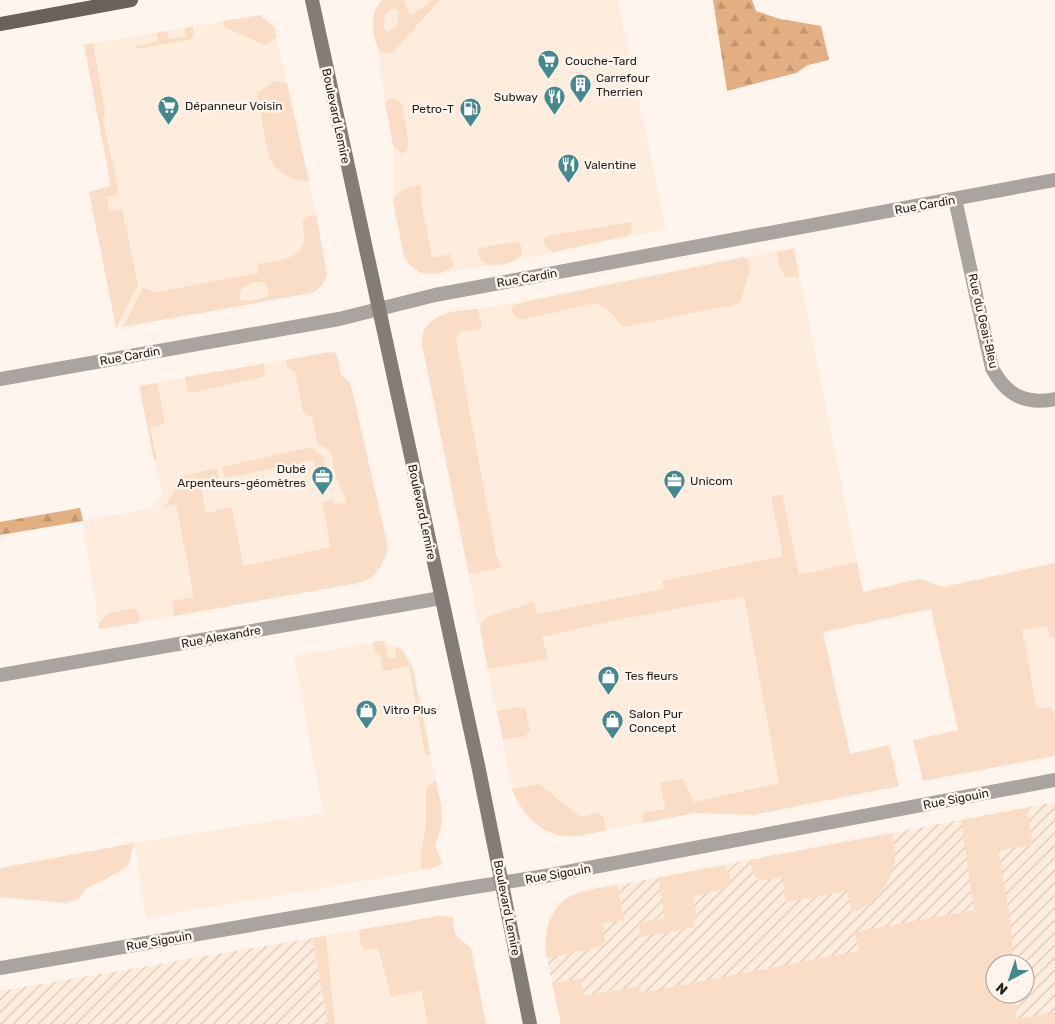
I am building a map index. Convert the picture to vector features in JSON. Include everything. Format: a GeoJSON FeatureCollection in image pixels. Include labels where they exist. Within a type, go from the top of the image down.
{"type":"FeatureCollection","features":[{"type":"Feature","properties":{"kind":"main road"},"geometry":{"type":"LineString","coordinates":[[0,24],[131,0]]}},
{"type":"Feature","properties":{"kind":"main road","name":"Boulevard Lemire"},"geometry":{"type":"LineString","coordinates":[[312,0],[442,598],[530,1024]]}},
{"type":"Feature","properties":{"kind":"street","name":"Rue Cardin"},"geometry":{"type":"LineString","coordinates":[[0,379],[339,319],[435,294],[1055,180]]}},
{"type":"Feature","properties":{"kind":"street","name":"Rue du Geai-Bleu"},"geometry":{"type":"LineString","coordinates":[[955,199],[992,368],[1002,384],[1017,396],[1033,401],[1055,399]]}},
{"type":"Feature","properties":{"kind":"street","name":"Rue Alexandre"},"geometry":{"type":"LineString","coordinates":[[0,676],[442,598]]}},
{"type":"Feature","properties":{"kind":"street","name":"Rue Sigouin"},"geometry":{"type":"LineString","coordinates":[[0,968],[560,874],[1055,780]]}},
{"type":"Feature","properties":{"kind":"shaded area"},"geometry":{"type":"Polygon","coordinates":[[[382,0],[618,0],[666,229],[492,265],[441,273],[429,274],[419,272],[404,257],[393,201],[393,145],[378,49],[373,30],[373,18],[382,0]]]}},
{"type":"Feature","properties":{"kind":"shaded area"},"geometry":{"type":"Polygon","coordinates":[[[382,0],[404,0],[411,15],[428,4],[429,0],[440,0],[395,50],[389,54],[379,49],[373,29],[376,8],[382,0]],[[390,9],[385,16],[384,29],[389,32],[394,28],[398,20],[399,11],[390,9]]]}},
{"type":"Feature","properties":{"kind":"shaded area"},"geometry":{"type":"Polygon","coordinates":[[[260,15],[274,27],[316,215],[327,274],[324,283],[318,290],[311,293],[116,328],[89,192],[111,186],[84,45],[260,15]]]}},
{"type":"Feature","properties":{"kind":"shaded area"},"geometry":{"type":"Polygon","coordinates":[[[260,15],[274,27],[277,37],[265,45],[224,27],[223,21],[260,15]]]}},
{"type":"Feature","properties":{"kind":"shaded area"},"geometry":{"type":"Polygon","coordinates":[[[193,26],[194,36],[192,39],[137,49],[134,46],[158,41],[157,33],[167,31],[169,39],[186,37],[185,28],[193,26]]]}},
{"type":"Feature","properties":{"kind":"shaded area"},"geometry":{"type":"Polygon","coordinates":[[[93,43],[105,111],[103,119],[119,194],[106,197],[110,211],[122,209],[138,284],[116,328],[89,192],[111,186],[84,45],[93,43]]]}},
{"type":"Feature","properties":{"kind":"shaded area"},"geometry":{"type":"Polygon","coordinates":[[[276,81],[287,83],[309,181],[297,180],[285,175],[269,157],[257,93],[276,81]]]}},
{"type":"Feature","properties":{"kind":"shaded area"},"geometry":{"type":"Polygon","coordinates":[[[394,98],[401,102],[409,144],[406,152],[401,153],[393,145],[385,103],[388,99],[394,98]]]}},
{"type":"Feature","properties":{"kind":"shaded area"},"geometry":{"type":"Polygon","coordinates":[[[420,185],[423,197],[420,198],[432,258],[450,254],[454,266],[441,273],[429,274],[419,272],[404,257],[393,201],[401,191],[420,185]]]}},
{"type":"Feature","properties":{"kind":"shaded area"},"geometry":{"type":"Polygon","coordinates":[[[316,215],[327,274],[322,285],[317,290],[311,293],[123,327],[143,288],[156,292],[259,273],[257,264],[279,261],[292,256],[302,247],[304,240],[303,220],[307,216],[316,215]],[[253,282],[242,288],[239,296],[241,300],[255,300],[268,295],[269,290],[264,282],[253,282]]]}},
{"type":"Feature","properties":{"kind":"shaded area"},"geometry":{"type":"Polygon","coordinates":[[[630,222],[632,227],[631,233],[626,236],[553,252],[545,246],[544,240],[547,236],[630,222]]]}},
{"type":"Feature","properties":{"kind":"shaded area"},"geometry":{"type":"Polygon","coordinates":[[[519,242],[522,254],[511,262],[504,264],[490,265],[480,258],[477,251],[480,248],[519,242]]]}},
{"type":"Feature","properties":{"kind":"shaded area"},"geometry":{"type":"Polygon","coordinates":[[[794,248],[863,592],[803,604],[785,785],[753,815],[694,813],[576,836],[561,836],[546,831],[526,814],[517,801],[512,789],[422,344],[424,331],[431,322],[444,314],[523,302],[794,248]]]}},
{"type":"Feature","properties":{"kind":"shaded area"},"geometry":{"type":"Polygon","coordinates":[[[794,248],[799,277],[786,277],[779,266],[777,252],[794,248]]]}},
{"type":"Feature","properties":{"kind":"shaded area"},"geometry":{"type":"Polygon","coordinates":[[[744,257],[748,260],[750,271],[740,302],[732,305],[623,327],[607,308],[594,303],[521,320],[515,317],[511,310],[515,305],[523,302],[744,257]]]}},
{"type":"Feature","properties":{"kind":"shaded area"},"geometry":{"type":"Polygon","coordinates":[[[478,309],[482,328],[460,332],[456,339],[496,554],[501,568],[469,574],[422,344],[422,336],[428,325],[440,316],[463,310],[478,309]]]}},
{"type":"Feature","properties":{"kind":"shaded area"},"geometry":{"type":"Polygon","coordinates":[[[330,352],[336,353],[341,374],[350,383],[388,547],[385,559],[379,569],[371,578],[363,582],[99,629],[83,521],[152,508],[162,494],[139,386],[330,352]]]}},
{"type":"Feature","properties":{"kind":"shaded area"},"geometry":{"type":"Polygon","coordinates":[[[330,352],[336,353],[341,374],[350,383],[352,390],[388,547],[385,558],[376,572],[363,582],[174,616],[172,601],[194,597],[176,504],[165,506],[184,476],[217,468],[220,484],[217,484],[216,479],[200,482],[206,513],[232,507],[243,566],[331,547],[322,503],[333,500],[333,505],[346,502],[346,497],[334,470],[331,452],[317,443],[312,417],[303,412],[295,371],[288,368],[286,360],[330,352]]]}},
{"type":"Feature","properties":{"kind":"shaded area"},"geometry":{"type":"Polygon","coordinates":[[[264,364],[265,372],[261,377],[190,393],[187,390],[185,377],[264,364]]]}},
{"type":"Feature","properties":{"kind":"shaded area"},"geometry":{"type":"Polygon","coordinates":[[[157,383],[165,419],[163,424],[150,428],[157,459],[154,460],[139,386],[157,383]]]}},
{"type":"Feature","properties":{"kind":"shaded area"},"geometry":{"type":"Polygon","coordinates":[[[311,447],[324,457],[328,482],[319,483],[314,460],[225,478],[222,467],[311,447]]]}},
{"type":"Feature","properties":{"kind":"shaded area"},"geometry":{"type":"Polygon","coordinates":[[[782,494],[799,575],[857,562],[863,592],[919,579],[943,587],[1055,563],[1055,637],[1050,638],[1047,626],[1022,630],[1037,709],[1051,706],[1055,717],[1055,756],[923,781],[913,740],[958,730],[931,609],[823,632],[850,754],[889,745],[899,786],[753,815],[694,813],[644,823],[643,813],[666,809],[660,783],[683,778],[694,802],[779,783],[744,596],[611,621],[542,637],[548,659],[488,669],[480,627],[487,617],[534,602],[537,614],[664,589],[662,581],[783,556],[771,497],[782,494]]]}},
{"type":"Feature","properties":{"kind":"shaded area"},"geometry":{"type":"Polygon","coordinates":[[[1055,563],[1055,756],[978,580],[1055,563]]]}},
{"type":"Feature","properties":{"kind":"shaded area"},"geometry":{"type":"Polygon","coordinates":[[[134,608],[139,613],[140,620],[138,623],[99,629],[99,623],[109,613],[134,608]]]}},
{"type":"Feature","properties":{"kind":"shaded area"},"geometry":{"type":"Polygon","coordinates":[[[384,641],[403,651],[413,669],[442,811],[442,830],[435,846],[442,863],[431,869],[146,918],[134,843],[323,813],[294,656],[384,641]]]}},
{"type":"Feature","properties":{"kind":"shaded area"},"geometry":{"type":"Polygon","coordinates":[[[384,641],[388,657],[396,658],[395,646],[403,651],[413,669],[431,756],[425,754],[409,666],[384,671],[380,656],[375,653],[373,642],[384,641]]]}},
{"type":"Feature","properties":{"kind":"shaded area"},"geometry":{"type":"Polygon","coordinates":[[[517,707],[525,708],[530,731],[525,736],[503,740],[497,711],[517,707]]]}},
{"type":"Feature","properties":{"kind":"shaded area"},"geometry":{"type":"Polygon","coordinates":[[[436,781],[442,820],[435,846],[442,863],[432,868],[422,869],[420,865],[426,823],[426,788],[436,781]]]}},
{"type":"Feature","properties":{"kind":"shaded area"},"geometry":{"type":"Polygon","coordinates":[[[539,784],[581,817],[598,813],[603,816],[607,830],[580,836],[565,836],[554,834],[536,824],[528,817],[512,789],[539,784]]]}},
{"type":"Feature","properties":{"kind":"shaded area"},"geometry":{"type":"Polygon","coordinates":[[[1055,802],[1055,1024],[561,1024],[545,948],[550,919],[557,908],[569,897],[580,892],[1055,802]]]}},
{"type":"Feature","properties":{"kind":"shaded area"},"geometry":{"type":"Polygon","coordinates":[[[1026,808],[1033,844],[998,851],[1011,923],[1013,954],[985,954],[985,1004],[1015,1004],[1016,1020],[1055,1012],[1055,1024],[561,1024],[552,983],[580,979],[584,996],[639,986],[641,993],[859,951],[855,932],[974,910],[961,820],[1026,808]]]}},
{"type":"Feature","properties":{"kind":"shaded area"},"geometry":{"type":"Polygon","coordinates":[[[892,833],[895,850],[894,862],[888,881],[869,904],[852,912],[847,891],[786,902],[782,877],[758,881],[749,860],[892,833]]]}},
{"type":"Feature","properties":{"kind":"shaded area"},"geometry":{"type":"Polygon","coordinates":[[[134,843],[128,866],[85,889],[79,899],[65,903],[0,897],[0,868],[134,843]]]}},
{"type":"Feature","properties":{"kind":"shaded area"},"geometry":{"type":"Polygon","coordinates":[[[724,865],[728,870],[731,881],[726,888],[693,897],[697,919],[692,920],[694,927],[641,937],[638,923],[665,918],[658,878],[724,865]]]}},
{"type":"Feature","properties":{"kind":"shaded area"},"geometry":{"type":"Polygon","coordinates":[[[617,885],[624,920],[603,923],[605,941],[602,946],[547,958],[547,932],[552,915],[557,907],[563,901],[576,894],[617,885]]]}},
{"type":"Feature","properties":{"kind":"shaded area"},"geometry":{"type":"Polygon","coordinates":[[[439,916],[453,917],[454,931],[471,948],[486,1024],[328,1024],[312,938],[439,916]]]}},
{"type":"Feature","properties":{"kind":"shaded area"},"geometry":{"type":"Polygon","coordinates":[[[439,916],[453,917],[454,931],[471,948],[486,1024],[428,1024],[421,990],[391,997],[379,951],[376,948],[365,950],[361,945],[359,930],[439,916]]]}},
{"type":"Feature","properties":{"kind":"shaded area"},"geometry":{"type":"Polygon","coordinates":[[[326,936],[335,1024],[328,1024],[312,938],[326,936]]]}},
{"type":"Feature","properties":{"kind":"shaded area"},"geometry":{"type":"Polygon","coordinates":[[[312,938],[328,1024],[0,1024],[0,991],[312,938]]]}},
{"type":"Feature","properties":{"kind":"green space"},"geometry":{"type":"Polygon","coordinates":[[[713,0],[752,0],[756,11],[780,19],[821,26],[829,60],[808,65],[796,73],[727,91],[713,0]]]}},
{"type":"Feature","properties":{"kind":"green space"},"geometry":{"type":"Polygon","coordinates":[[[80,508],[83,521],[0,535],[0,522],[80,508]]]}},
{"type":"Feature","properties":{"kind":"place","name":"Couche-Tard"},"geometry":{"type":"Point","coordinates":[549,80]}},
{"type":"Feature","properties":{"kind":"place","name":"Carrefour Therrien"},"geometry":{"type":"Point","coordinates":[580,104]}},
{"type":"Feature","properties":{"kind":"place","name":"Subway"},"geometry":{"type":"Point","coordinates":[554,116]}},
{"type":"Feature","properties":{"kind":"place","name":"Dépanneur Voisin"},"geometry":{"type":"Point","coordinates":[169,125]}},
{"type":"Feature","properties":{"kind":"place","name":"Petro-T"},"geometry":{"type":"Point","coordinates":[470,128]}},
{"type":"Feature","properties":{"kind":"place","name":"Valentine"},"geometry":{"type":"Point","coordinates":[568,184]}},
{"type":"Feature","properties":{"kind":"place","name":"Dubé Arpenteurs-géomètres"},"geometry":{"type":"Point","coordinates":[322,495]}},
{"type":"Feature","properties":{"kind":"place","name":"Unicom"},"geometry":{"type":"Point","coordinates":[674,500]}},
{"type":"Feature","properties":{"kind":"place","name":"Tes fleurs"},"geometry":{"type":"Point","coordinates":[609,695]}},
{"type":"Feature","properties":{"kind":"place","name":"Vitro Plus"},"geometry":{"type":"Point","coordinates":[367,729]}},
{"type":"Feature","properties":{"kind":"place","name":"Salon Pur Concept"},"geometry":{"type":"Point","coordinates":[613,740]}}]}
